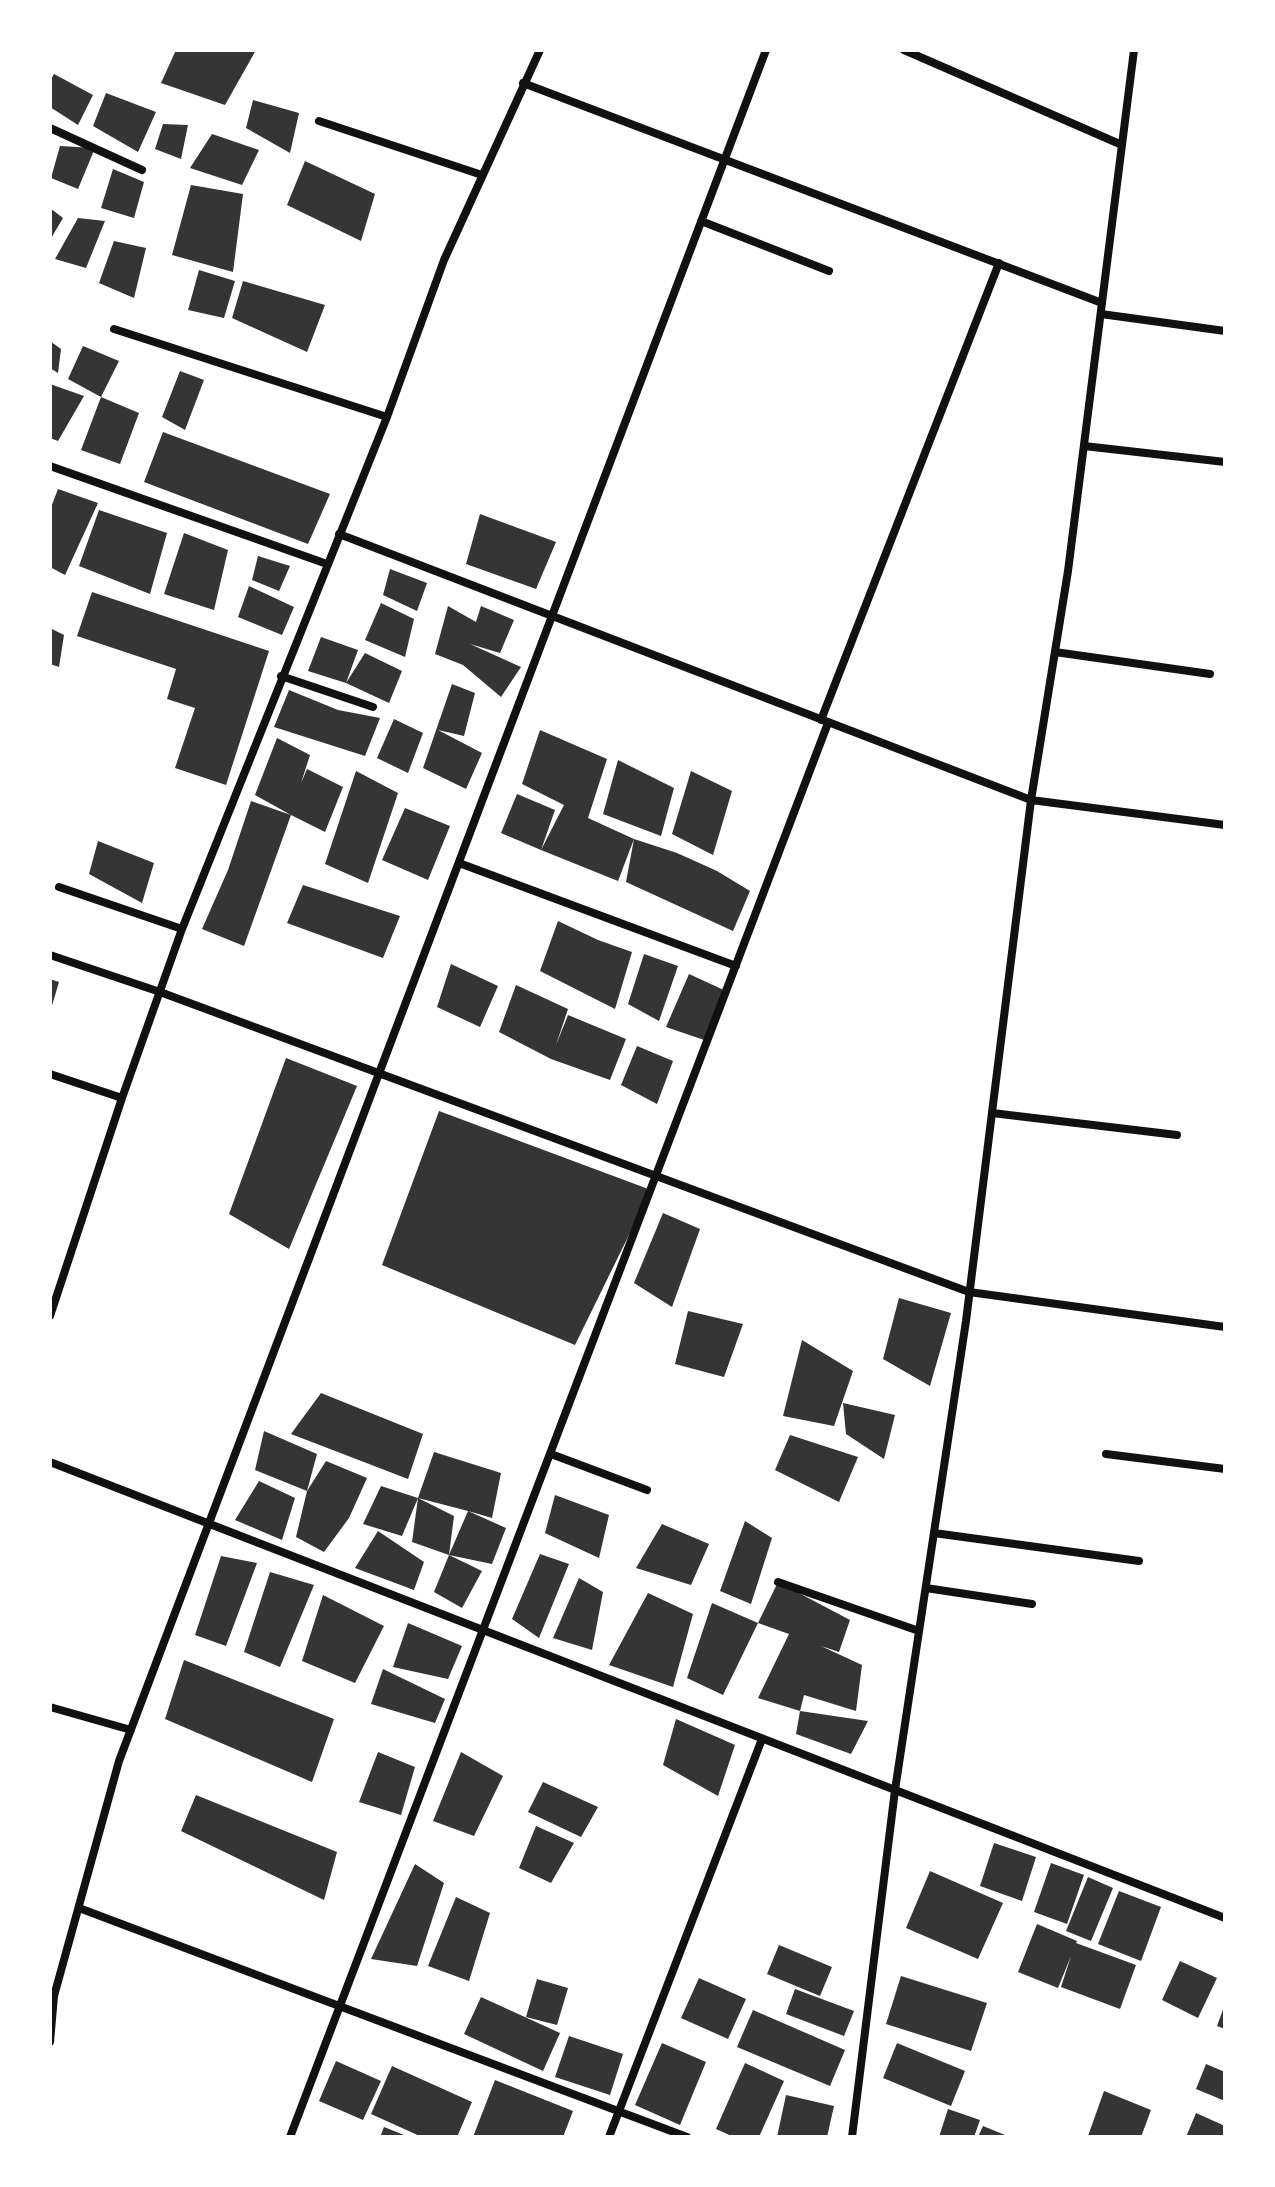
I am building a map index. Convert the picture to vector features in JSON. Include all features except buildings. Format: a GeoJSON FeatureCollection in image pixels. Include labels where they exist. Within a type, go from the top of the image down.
{"type":"FeatureCollection","features":[{"type":"Feature","properties":{"kind":"street"},"geometry":{"type":"LineString","coordinates":[[50,1316],[55,1288],[182,929],[387,417],[444,260],[540,50]]}},
{"type":"Feature","properties":{"kind":"street"},"geometry":{"type":"LineString","coordinates":[[50,2042],[54,1996],[119,1761],[766,50]]}},
{"type":"Feature","properties":{"kind":"street"},"geometry":{"type":"LineString","coordinates":[[904,50],[1122,145]]}},
{"type":"Feature","properties":{"kind":"street"},"geometry":{"type":"LineString","coordinates":[[852,2137],[895,1790],[969,1292],[1031,800],[1084,446],[1134,50]]}},
{"type":"Feature","properties":{"kind":"street"},"geometry":{"type":"LineString","coordinates":[[523,83],[1102,303]]}},
{"type":"Feature","properties":{"kind":"street"},"geometry":{"type":"LineString","coordinates":[[319,121],[482,175]]}},
{"type":"Feature","properties":{"kind":"street"},"geometry":{"type":"LineString","coordinates":[[50,128],[142,170]]}},
{"type":"Feature","properties":{"kind":"street"},"geometry":{"type":"LineString","coordinates":[[701,221],[829,271]]}},
{"type":"Feature","properties":{"kind":"street"},"geometry":{"type":"LineString","coordinates":[[290,2137],[736,966],[824,721],[999,263]]}},
{"type":"Feature","properties":{"kind":"street"},"geometry":{"type":"LineString","coordinates":[[1101,314],[1225,331]]}},
{"type":"Feature","properties":{"kind":"street"},"geometry":{"type":"LineString","coordinates":[[114,329],[387,417]]}},
{"type":"Feature","properties":{"kind":"street"},"geometry":{"type":"LineString","coordinates":[[1084,446],[1225,462]]}},
{"type":"Feature","properties":{"kind":"street"},"geometry":{"type":"LineString","coordinates":[[50,466],[327,564]]}},
{"type":"Feature","properties":{"kind":"street"},"geometry":{"type":"LineString","coordinates":[[339,534],[1031,800],[1225,825]]}},
{"type":"Feature","properties":{"kind":"street"},"geometry":{"type":"LineString","coordinates":[[1055,652],[1210,674]]}},
{"type":"Feature","properties":{"kind":"street"},"geometry":{"type":"LineString","coordinates":[[281,676],[373,707]]}},
{"type":"Feature","properties":{"kind":"street"},"geometry":{"type":"LineString","coordinates":[[459,863],[736,966]]}},
{"type":"Feature","properties":{"kind":"street"},"geometry":{"type":"LineString","coordinates":[[59,887],[182,929]]}},
{"type":"Feature","properties":{"kind":"street"},"geometry":{"type":"LineString","coordinates":[[50,955],[380,1072],[969,1292],[1225,1327]]}},
{"type":"Feature","properties":{"kind":"street"},"geometry":{"type":"LineString","coordinates":[[50,1074],[122,1098]]}},
{"type":"Feature","properties":{"kind":"street"},"geometry":{"type":"LineString","coordinates":[[992,1113],[1177,1135]]}},
{"type":"Feature","properties":{"kind":"street"},"geometry":{"type":"LineString","coordinates":[[551,1454],[647,1490]]}},
{"type":"Feature","properties":{"kind":"street"},"geometry":{"type":"LineString","coordinates":[[1106,1454],[1225,1469]]}},
{"type":"Feature","properties":{"kind":"street"},"geometry":{"type":"LineString","coordinates":[[50,1462],[1225,1918]]}},
{"type":"Feature","properties":{"kind":"street"},"geometry":{"type":"LineString","coordinates":[[934,1533],[1139,1561]]}},
{"type":"Feature","properties":{"kind":"street"},"geometry":{"type":"LineString","coordinates":[[778,1582],[919,1631]]}},
{"type":"Feature","properties":{"kind":"street"},"geometry":{"type":"LineString","coordinates":[[926,1588],[1032,1604]]}},
{"type":"Feature","properties":{"kind":"street"},"geometry":{"type":"LineString","coordinates":[[50,1707],[131,1730]]}},
{"type":"Feature","properties":{"kind":"street"},"geometry":{"type":"LineString","coordinates":[[609,2137],[762,1739]]}},
{"type":"Feature","properties":{"kind":"street"},"geometry":{"type":"LineString","coordinates":[[79,1908],[687,2137]]}}]}
